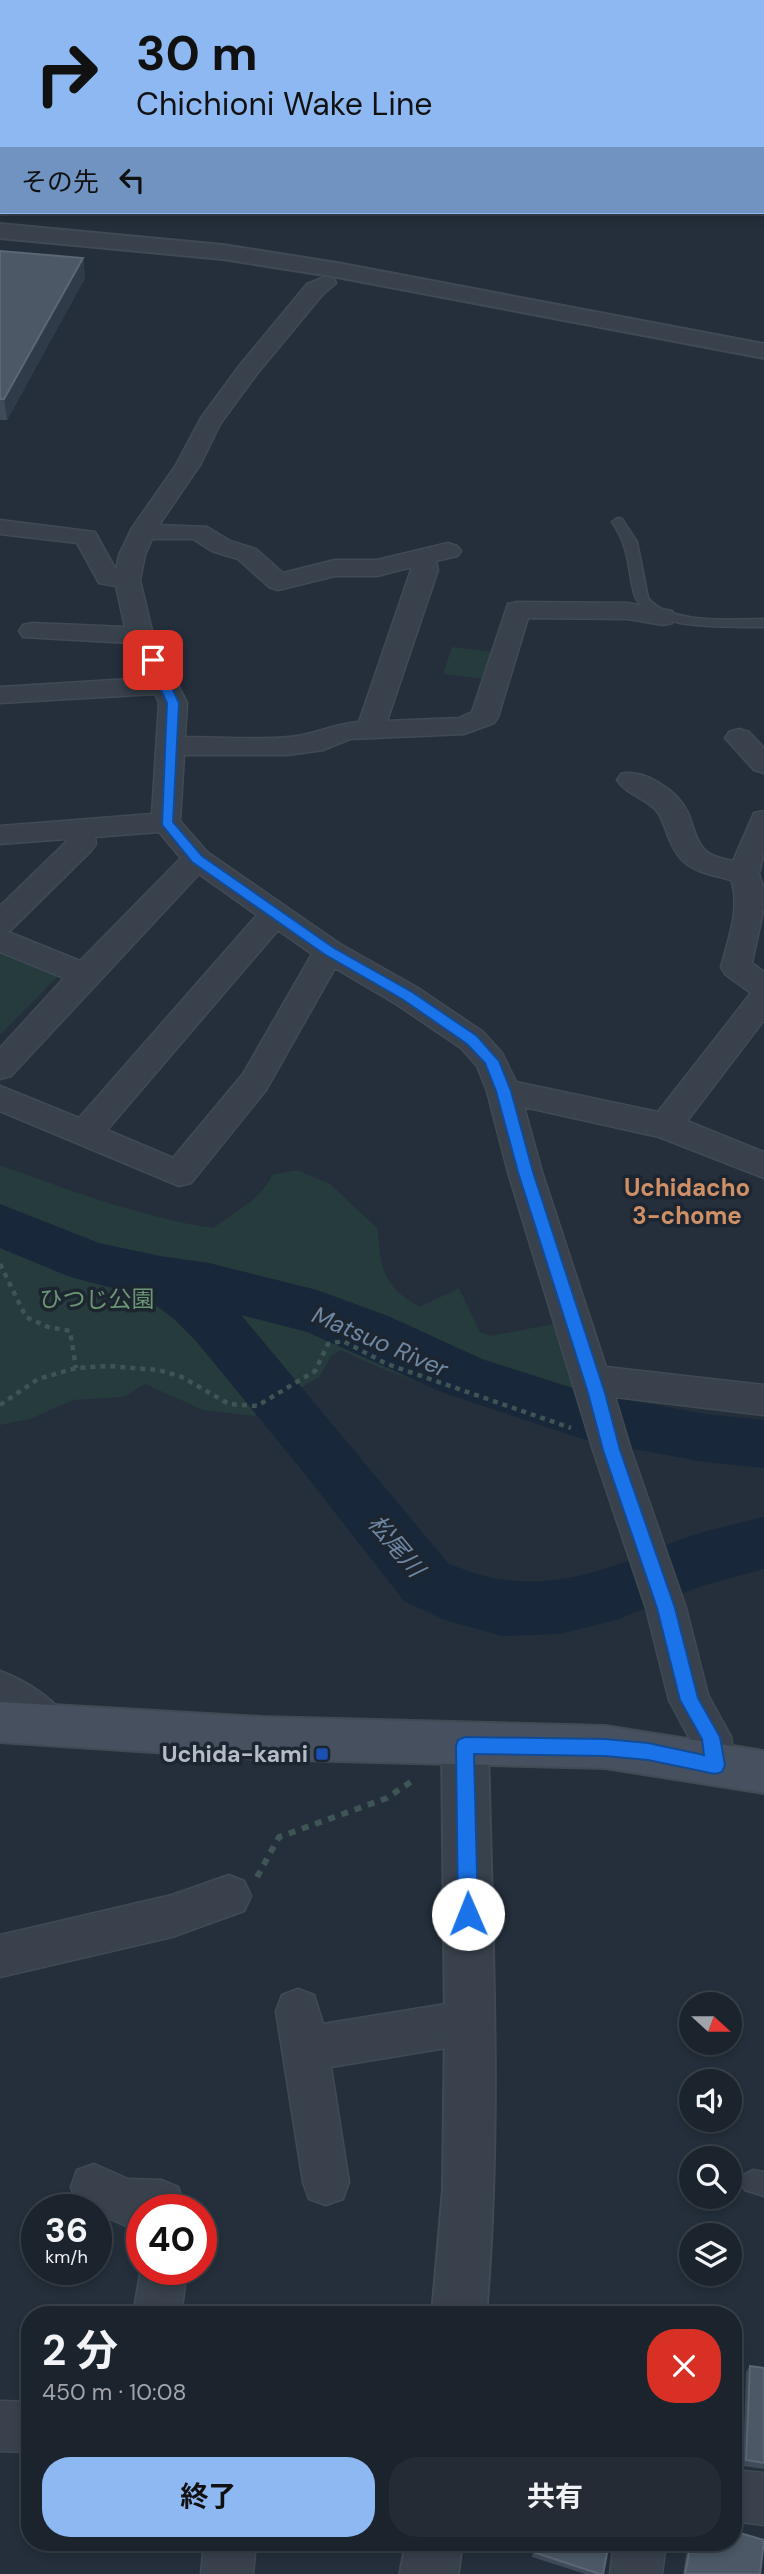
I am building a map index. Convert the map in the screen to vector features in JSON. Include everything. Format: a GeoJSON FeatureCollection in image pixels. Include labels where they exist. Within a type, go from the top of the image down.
{"type":"FeatureCollection","features":[{"type":"Feature","properties":{"kind":"main road"},"geometry":{"type":"LineString","coordinates":[[0,1722],[261,1738],[327,1738],[465,1746],[605,1747],[764,1772]]}},
{"type":"Feature","properties":{"kind":"street"},"geometry":{"type":"LineString","coordinates":[[0,231],[107,239],[236,254],[337,270],[764,351]]}},
{"type":"Feature","properties":{"kind":"street"},"geometry":{"type":"LineString","coordinates":[[0,247],[205,267],[325,283],[764,365]]}},
{"type":"Feature","properties":{"kind":"street"},"geometry":{"type":"LineString","coordinates":[[325,283],[315,289],[228,395],[209,423],[188,466],[145,528],[132,555],[127,580],[140,635],[173,703],[166,822],[197,859],[274,915],[329,951],[407,996],[472,1040],[491,1061],[503,1091],[525,1172],[612,1450],[666,1608],[690,1700],[711,1737],[715,1765]]}},
{"type":"Feature","properties":{"kind":"street"},"geometry":{"type":"LineString","coordinates":[[0,527],[86,537],[108,578],[127,580]]}},
{"type":"Feature","properties":{"kind":"street"},"geometry":{"type":"LineString","coordinates":[[145,528],[155,532],[198,532],[221,546],[255,552],[282,588],[335,568],[377,568],[435,554],[425,570],[370,730]]}},
{"type":"Feature","properties":{"kind":"street"},"geometry":{"type":"LineString","coordinates":[[172,746],[288,746],[323,741],[345,731],[464,726],[484,717],[517,610],[628,611],[663,617]]}},
{"type":"Feature","properties":{"kind":"street"},"geometry":{"type":"LineString","coordinates":[[33,631],[140,635]]}},
{"type":"Feature","properties":{"kind":"street"},"geometry":{"type":"LineString","coordinates":[[0,695],[69,698],[165,685]]}},
{"type":"Feature","properties":{"kind":"street"},"geometry":{"type":"LineString","coordinates":[[738,738],[764,764]]}},
{"type":"Feature","properties":{"kind":"street"},"geometry":{"type":"LineString","coordinates":[[631,780],[661,798],[673,811],[688,851],[701,862],[744,874]]}},
{"type":"Feature","properties":{"kind":"street"},"geometry":{"type":"LineString","coordinates":[[764,820],[750,850],[744,874],[751,894],[745,934],[736,967],[764,987]]}},
{"type":"Feature","properties":{"kind":"street"},"geometry":{"type":"LineString","coordinates":[[0,835],[166,822]]}},
{"type":"Feature","properties":{"kind":"street"},"geometry":{"type":"LineString","coordinates":[[0,923],[81,844],[79,830]]}},
{"type":"Feature","properties":{"kind":"street"},"geometry":{"type":"LineString","coordinates":[[0,1068],[197,859]]}},
{"type":"Feature","properties":{"kind":"street"},"geometry":{"type":"LineString","coordinates":[[83,1134],[274,915]]}},
{"type":"Feature","properties":{"kind":"street"},"geometry":{"type":"LineString","coordinates":[[0,940],[85,975]]}},
{"type":"Feature","properties":{"kind":"street"},"geometry":{"type":"LineString","coordinates":[[0,1098],[179,1174],[255,1082],[329,951]]}},
{"type":"Feature","properties":{"kind":"street"},"geometry":{"type":"LineString","coordinates":[[666,1126],[764,998]]}},
{"type":"Feature","properties":{"kind":"street"},"geometry":{"type":"LineString","coordinates":[[503,1091],[666,1126],[764,1166]]}},
{"type":"Feature","properties":{"kind":"street"},"geometry":{"type":"LineString","coordinates":[[594,1386],[764,1400]]}},
{"type":"Feature","properties":{"kind":"street"},"geometry":{"type":"LineString","coordinates":[[0,1689],[49,1724]]}},
{"type":"Feature","properties":{"kind":"street"},"geometry":{"type":"LineString","coordinates":[[460,2306],[469,2189],[470,2022],[465,1746]]}},
{"type":"Feature","properties":{"kind":"street"},"geometry":{"type":"LineString","coordinates":[[0,1956],[172,1916],[229,1896]]}},
{"type":"Feature","properties":{"kind":"street"},"geometry":{"type":"LineString","coordinates":[[326,2182],[302,2030],[470,2022]]}},
{"type":"Feature","properties":{"kind":"street"},"geometry":{"type":"LineString","coordinates":[[94,2186],[126,2202]]}},
{"type":"Feature","properties":{"kind":"street"},"geometry":{"type":"LineString","coordinates":[[158,2306],[161,2285]]}},
{"type":"Feature","properties":{"kind":"street"},"geometry":{"type":"LineString","coordinates":[[0,2426],[21,2427]]}},
{"type":"Feature","properties":{"kind":"street"},"geometry":{"type":"LineString","coordinates":[[742,2496],[764,2500]]}},
{"type":"Feature","properties":{"kind":"street"},"geometry":{"type":"LineString","coordinates":[[227,2574],[229,2551]]}},
{"type":"Feature","properties":{"kind":"street"},"geometry":{"type":"LineString","coordinates":[[429,2574],[433,2551]]}},
{"type":"Feature","properties":{"kind":"street"},"geometry":{"type":"LineString","coordinates":[[636,2574],[639,2551]]}},
{"type":"Feature","properties":{"kind":"lane"},"geometry":{"type":"LineString","coordinates":[[618,522],[632,543],[643,601],[649,610],[663,617],[764,623]]}},
{"type":"Feature","properties":{"kind":"path"},"geometry":{"type":"LineString","coordinates":[[0,1264],[9,1278],[22,1315],[32,1323],[70,1331],[76,1368]]}},
{"type":"Feature","properties":{"kind":"path"},"geometry":{"type":"LineString","coordinates":[[0,1405],[38,1379],[76,1368],[108,1366],[159,1370],[182,1377],[229,1404],[257,1406],[315,1371],[328,1343],[343,1341],[387,1364],[576,1429]]}},
{"type":"Feature","properties":{"kind":"path"},"geometry":{"type":"LineString","coordinates":[[229,1896],[259,1875],[279,1837],[387,1798],[465,1746]]}},
{"type":"Feature","properties":{"kind":"green space"},"geometry":{"type":"Polygon","coordinates":[[[452,647],[494,652],[485,679],[443,674],[452,647]]]}},
{"type":"Feature","properties":{"kind":"green space"},"geometry":{"type":"Polygon","coordinates":[[[0,946],[62,972],[0,1035],[0,946]]]}},
{"type":"Feature","properties":{"kind":"green space","name":"ひつじ公園"},"geometry":{"type":"Polygon","coordinates":[[[0,1165],[132,1210],[213,1228],[254,1198],[272,1175],[297,1170],[330,1184],[378,1229],[382,1266],[391,1284],[408,1300],[420,1307],[459,1288],[480,1332],[491,1336],[564,1322],[612,1450],[385,1370],[341,1350],[332,1355],[319,1377],[255,1416],[203,1410],[145,1384],[123,1397],[73,1400],[30,1419],[0,1425],[0,1165]]]}},
{"type":"Feature","properties":{"kind":"building"},"geometry":{"type":"Polygon","coordinates":[[[0,251],[83,258],[4,399],[0,399],[0,251]]]}},
{"type":"Feature","properties":{"kind":"building"},"geometry":{"type":"Polygon","coordinates":[[[750,2366],[764,2368],[764,2463],[746,2460],[750,2366]]]}},
{"type":"Feature","properties":{"kind":"building"},"geometry":{"type":"Polygon","coordinates":[[[742,2534],[764,2540],[760,2574],[685,2574],[689,2551],[742,2551],[742,2534]]]}},
{"type":"Feature","properties":{"kind":"building"},"geometry":{"type":"Polygon","coordinates":[[[533,2551],[607,2551],[603,2574],[533,2551]]]}},
{"type":"Feature","properties":{"kind":"waterway","name":"Matsuo River"},"geometry":{"type":"LineString","coordinates":[[0,1225],[90,1262],[160,1278]]}},
{"type":"Feature","properties":{"kind":"waterway","name":"Matsuo River"},"geometry":{"type":"LineString","coordinates":[[160,1278],[209,1285],[317,1312],[368,1332],[464,1377],[585,1416],[705,1438],[764,1444]]}},
{"type":"Feature","properties":{"kind":"waterway","name":"松尾川"},"geometry":{"type":"LineString","coordinates":[[160,1278],[195,1304],[216,1325],[426,1582],[467,1601],[502,1609],[560,1607],[616,1593],[692,1562],[764,1543]]}},
{"type":"Feature","properties":{"kind":"place","name":"Uchida-kami"},"geometry":{"type":"Point","coordinates":[322,1754]}},
{"type":"Feature","properties":{"kind":"district","name":"Uchidacho 3-chome"},"geometry":{"type":"Point","coordinates":[687,1202]}},
{"type":"Feature","properties":{"kind":"route"},"geometry":{"type":"LineString","coordinates":[[153,660],[173,703],[166,822],[197,859],[274,915],[329,951],[407,996],[472,1040],[491,1061],[503,1091],[525,1172],[612,1450],[666,1608],[690,1700],[711,1737],[715,1765],[605,1747],[465,1746],[468,1914]]}}]}
